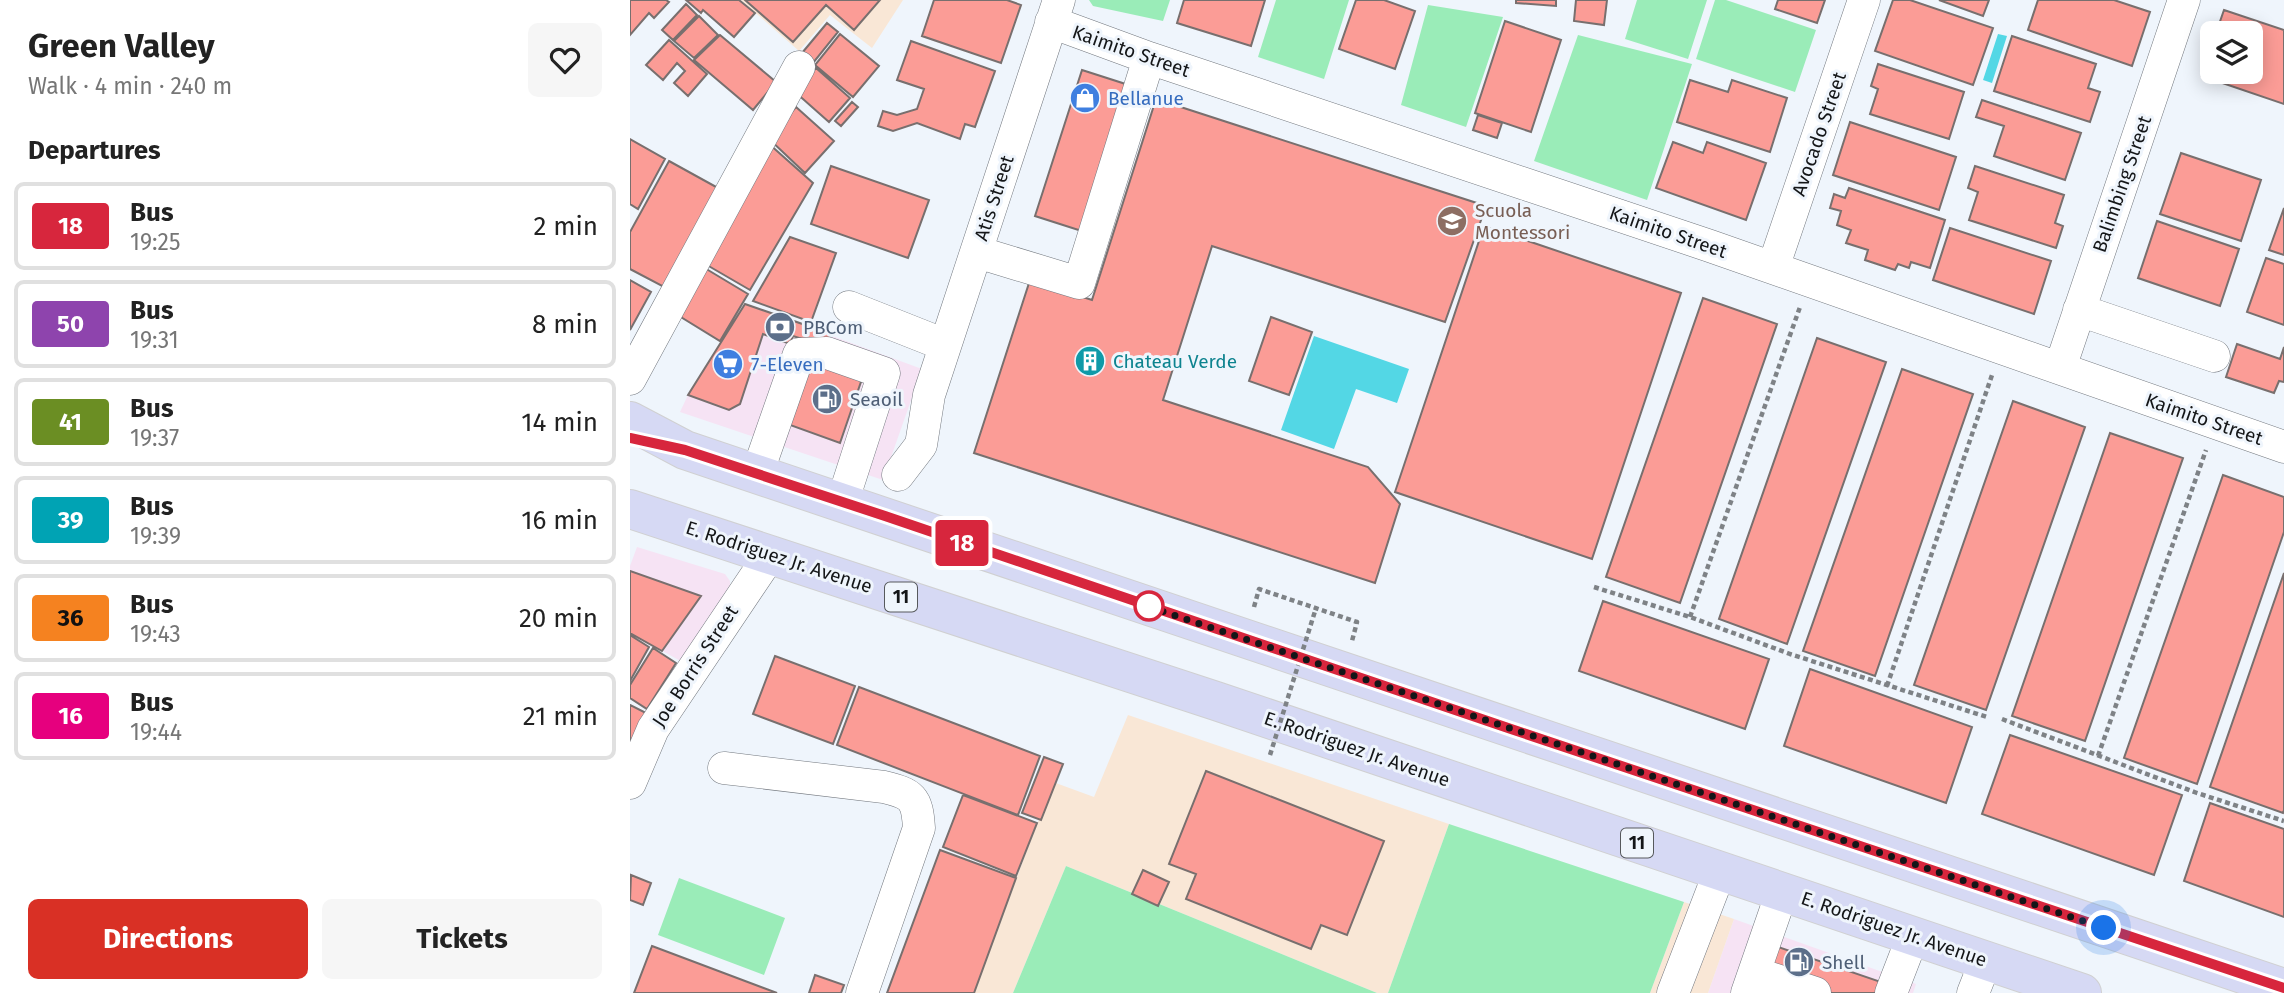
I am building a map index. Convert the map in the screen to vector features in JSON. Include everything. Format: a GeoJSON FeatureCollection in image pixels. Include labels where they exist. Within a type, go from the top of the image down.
{"type":"FeatureCollection","features":[{"type":"Feature","properties":{"kind":"main road"},"geometry":{"type":"LineString","coordinates":[[630,421],[685,450]]}},
{"type":"Feature","properties":{"kind":"main road"},"geometry":{"type":"LineString","coordinates":[[630,438],[685,450],[885,516],[2284,988]]}},
{"type":"Feature","properties":{"kind":"main road","name":"E. Rodriguez Jr. Avenue"},"geometry":{"type":"LineString","coordinates":[[630,509],[1182,690],[1913,936],[1980,977],[2082,993]]}},
{"type":"Feature","properties":{"kind":"street","name":"Avocado Street"},"geometry":{"type":"LineString","coordinates":[[1773,268],[1864,0]]}},
{"type":"Feature","properties":{"kind":"street","name":"Balimbing Street"},"geometry":{"type":"LineString","coordinates":[[2060,368],[2184,0]]}},
{"type":"Feature","properties":{"kind":"street","name":"Kaimito Street"},"geometry":{"type":"LineString","coordinates":[[1055,11],[1149,58],[1810,280],[2284,447]]}},
{"type":"Feature","properties":{"kind":"street","name":"Atis Street"},"geometry":{"type":"LineString","coordinates":[[885,516],[898,475],[921,445],[929,395],[1055,11]]}},
{"type":"Feature","properties":{"kind":"street"},"geometry":{"type":"LineString","coordinates":[[977,252],[1079,283],[1149,58]]}},
{"type":"Feature","properties":{"kind":"street"},"geometry":{"type":"LineString","coordinates":[[630,379],[799,67]]}},
{"type":"Feature","properties":{"kind":"street"},"geometry":{"type":"LineString","coordinates":[[849,307],[945,345]]}},
{"type":"Feature","properties":{"kind":"street"},"geometry":{"type":"LineString","coordinates":[[2080,310],[2214,356]]}},
{"type":"Feature","properties":{"kind":"street"},"geometry":{"type":"LineString","coordinates":[[757,474],[799,354],[827,353],[884,373],[842,503]]}},
{"type":"Feature","properties":{"kind":"street","name":"Joe Borris Street"},"geometry":{"type":"LineString","coordinates":[[630,783],[653,729],[770,555]]}},
{"type":"Feature","properties":{"kind":"street"},"geometry":{"type":"LineString","coordinates":[[724,768],[884,787],[908,793],[915,801],[919,828],[862,993]]}},
{"type":"Feature","properties":{"kind":"street"},"geometry":{"type":"LineString","coordinates":[[1674,993],[1720,871]]}},
{"type":"Feature","properties":{"kind":"street"},"geometry":{"type":"LineString","coordinates":[[1782,892],[1751,983],[1815,993]]}},
{"type":"Feature","properties":{"kind":"street"},"geometry":{"type":"LineString","coordinates":[[1891,993],[1913,936]]}},
{"type":"Feature","properties":{"kind":"path"},"geometry":{"type":"LineString","coordinates":[[1690,617],[1810,280]]}},
{"type":"Feature","properties":{"kind":"path"},"geometry":{"type":"LineString","coordinates":[[1887,686],[2001,348]]}},
{"type":"Feature","properties":{"kind":"path"},"geometry":{"type":"LineString","coordinates":[[2098,756],[2216,422]]}},
{"type":"Feature","properties":{"kind":"path"},"geometry":{"type":"LineString","coordinates":[[1594,587],[1987,718]]}},
{"type":"Feature","properties":{"kind":"path"},"geometry":{"type":"LineString","coordinates":[[1259,589],[1357,622]]}},
{"type":"Feature","properties":{"kind":"path"},"geometry":{"type":"LineString","coordinates":[[1270,755],[1316,608]]}},
{"type":"Feature","properties":{"kind":"path"},"geometry":{"type":"LineString","coordinates":[[2002,719],[2197,793],[2284,821]]}},
{"type":"Feature","properties":{"kind":"shaded area"},"geometry":{"type":"Polygon","coordinates":[[[741,0],[903,0],[872,48],[830,15],[799,51],[741,0]]]}},
{"type":"Feature","properties":{"kind":"shaded area"},"geometry":{"type":"Polygon","coordinates":[[[745,304],[922,369],[883,480],[680,412],[745,304]]]}},
{"type":"Feature","properties":{"kind":"shaded area"},"geometry":{"type":"Polygon","coordinates":[[[637,547],[725,574],[730,581],[730,590],[686,664],[630,633],[630,566],[637,547]]]}},
{"type":"Feature","properties":{"kind":"shaded area"},"geometry":{"type":"Polygon","coordinates":[[[1128,715],[1449,824],[1388,993],[1377,993],[1066,866],[1013,993],[973,993],[1053,782],[1094,797],[1128,715]]]}},
{"type":"Feature","properties":{"kind":"shaded area"},"geometry":{"type":"Polygon","coordinates":[[[1684,902],[1734,919],[1708,993],[1650,993],[1684,902]]]}},
{"type":"Feature","properties":{"kind":"shaded area"},"geometry":{"type":"Polygon","coordinates":[[[1734,919],[1916,984],[1913,993],[1708,993],[1734,919]]]}},
{"type":"Feature","properties":{"kind":"green space"},"geometry":{"type":"Polygon","coordinates":[[[1089,0],[1170,0],[1163,21],[1093,6],[1089,0]]]}},
{"type":"Feature","properties":{"kind":"green space"},"geometry":{"type":"Polygon","coordinates":[[[1276,0],[1349,0],[1324,79],[1258,57],[1276,0]]]}},
{"type":"Feature","properties":{"kind":"green space"},"geometry":{"type":"Polygon","coordinates":[[[1637,0],[1707,0],[1688,59],[1625,39],[1637,0]]]}},
{"type":"Feature","properties":{"kind":"green space"},"geometry":{"type":"Polygon","coordinates":[[[1715,0],[1726,0],[1816,30],[1795,92],[1696,59],[1715,0]]]}},
{"type":"Feature","properties":{"kind":"green space"},"geometry":{"type":"Polygon","coordinates":[[[1428,5],[1503,17],[1466,127],[1401,105],[1428,5]]]}},
{"type":"Feature","properties":{"kind":"green space"},"geometry":{"type":"Polygon","coordinates":[[[1578,35],[1692,64],[1647,200],[1534,161],[1578,35]]]}},
{"type":"Feature","properties":{"kind":"green space"},"geometry":{"type":"Polygon","coordinates":[[[1449,824],[1684,902],[1650,993],[1388,993],[1449,824]]]}},
{"type":"Feature","properties":{"kind":"green space"},"geometry":{"type":"Polygon","coordinates":[[[1066,866],[1377,993],[1013,993],[1066,866]]]}},
{"type":"Feature","properties":{"kind":"green space"},"geometry":{"type":"Polygon","coordinates":[[[679,878],[785,918],[764,975],[658,935],[679,878]]]}},
{"type":"Feature","properties":{"kind":"water"},"geometry":{"type":"Polygon","coordinates":[[[1998,34],[2007,36],[1992,83],[1983,80],[1998,34]]]}},
{"type":"Feature","properties":{"kind":"water"},"geometry":{"type":"Polygon","coordinates":[[[1314,336],[1409,369],[1397,403],[1356,389],[1334,449],[1281,430],[1314,336]]]}},
{"type":"Feature","properties":{"kind":"building"},"geometry":{"type":"Polygon","coordinates":[[[630,0],[669,2],[654,18],[649,13],[630,35],[630,0]]]}},
{"type":"Feature","properties":{"kind":"building"},"geometry":{"type":"Polygon","coordinates":[[[686,0],[739,0],[755,13],[734,37],[703,10],[701,13],[686,0]]]}},
{"type":"Feature","properties":{"kind":"building"},"geometry":{"type":"Polygon","coordinates":[[[745,0],[880,0],[854,30],[826,5],[793,42],[745,0]]]}},
{"type":"Feature","properties":{"kind":"building"},"geometry":{"type":"Polygon","coordinates":[[[934,0],[1007,0],[1021,5],[1001,63],[922,36],[934,0]]]}},
{"type":"Feature","properties":{"kind":"building"},"geometry":{"type":"Polygon","coordinates":[[[1184,0],[1265,0],[1251,46],[1177,23],[1184,0]]]}},
{"type":"Feature","properties":{"kind":"building"},"geometry":{"type":"Polygon","coordinates":[[[1356,0],[1384,0],[1415,11],[1395,69],[1339,49],[1356,0]]]}},
{"type":"Feature","properties":{"kind":"building"},"geometry":{"type":"Polygon","coordinates":[[[1516,0],[1556,0],[1556,6],[1516,3],[1516,0]]]}},
{"type":"Feature","properties":{"kind":"building"},"geometry":{"type":"Polygon","coordinates":[[[1576,0],[1607,0],[1604,25],[1574,21],[1576,0]]]}},
{"type":"Feature","properties":{"kind":"building"},"geometry":{"type":"Polygon","coordinates":[[[1778,0],[1825,0],[1817,23],[1775,9],[1778,0]]]}},
{"type":"Feature","properties":{"kind":"building"},"geometry":{"type":"Polygon","coordinates":[[[1893,0],[1910,0],[1993,28],[1973,85],[1875,51],[1893,0]]]}},
{"type":"Feature","properties":{"kind":"building"},"geometry":{"type":"Polygon","coordinates":[[[1939,0],[1989,0],[1983,16],[1939,0]]]}},
{"type":"Feature","properties":{"kind":"building"},"geometry":{"type":"Polygon","coordinates":[[[2038,0],[2114,0],[2150,12],[2132,66],[2028,30],[2038,0]]]}},
{"type":"Feature","properties":{"kind":"building"},"geometry":{"type":"Polygon","coordinates":[[[686,4],[697,15],[673,40],[662,30],[686,4]]]}},
{"type":"Feature","properties":{"kind":"building"},"geometry":{"type":"Polygon","coordinates":[[[2224,10],[2257,21],[2220,21],[2224,10]]]}},
{"type":"Feature","properties":{"kind":"building"},"geometry":{"type":"Polygon","coordinates":[[[699,16],[718,35],[694,58],[674,41],[699,16]]]}},
{"type":"Feature","properties":{"kind":"building"},"geometry":{"type":"Polygon","coordinates":[[[1505,21],[1561,40],[1531,132],[1475,113],[1505,21]]]}},
{"type":"Feature","properties":{"kind":"building"},"geometry":{"type":"Polygon","coordinates":[[[827,23],[838,32],[813,63],[802,53],[827,23]]]}},
{"type":"Feature","properties":{"kind":"building"},"geometry":{"type":"Polygon","coordinates":[[[2263,23],[2284,30],[2284,104],[2225,84],[2263,84],[2263,23]]]}},
{"type":"Feature","properties":{"kind":"building"},"geometry":{"type":"Polygon","coordinates":[[[840,34],[879,66],[853,97],[815,65],[840,34]]]}},
{"type":"Feature","properties":{"kind":"building"},"geometry":{"type":"Polygon","coordinates":[[[720,35],[776,82],[753,110],[694,60],[720,35]]]}},
{"type":"Feature","properties":{"kind":"building"},"geometry":{"type":"Polygon","coordinates":[[[2012,36],[2096,64],[2088,88],[2100,92],[2090,122],[1994,91],[2012,36]]]}},
{"type":"Feature","properties":{"kind":"building"},"geometry":{"type":"Polygon","coordinates":[[[669,40],[707,74],[688,96],[674,83],[685,71],[677,63],[663,80],[646,65],[669,40]]]}},
{"type":"Feature","properties":{"kind":"building"},"geometry":{"type":"Polygon","coordinates":[[[911,41],[995,71],[975,127],[965,124],[960,139],[917,123],[893,131],[878,126],[883,111],[897,115],[917,109],[924,89],[897,80],[911,41]]]}},
{"type":"Feature","properties":{"kind":"building"},"geometry":{"type":"Polygon","coordinates":[[[1878,64],[1964,92],[1949,139],[1870,114],[1878,89],[1871,86],[1878,64]]]}},
{"type":"Feature","properties":{"kind":"building"},"geometry":{"type":"Polygon","coordinates":[[[816,68],[850,98],[829,122],[795,92],[816,68]]]}},
{"type":"Feature","properties":{"kind":"building"},"geometry":{"type":"Polygon","coordinates":[[[1082,70],[1138,88],[1091,234],[1035,216],[1082,70]]]}},
{"type":"Feature","properties":{"kind":"building"},"geometry":{"type":"Polygon","coordinates":[[[1690,80],[1728,92],[1732,80],[1787,98],[1770,152],[1677,122],[1690,80]]]}},
{"type":"Feature","properties":{"kind":"building","name":"Chateau Verde"},"geometry":{"type":"Polygon","coordinates":[[[1156,99],[1486,206],[1445,322],[1212,246],[1163,400],[1368,467],[1400,504],[1375,583],[974,453],[1030,280],[1092,300],[1156,99]]]}},
{"type":"Feature","properties":{"kind":"building"},"geometry":{"type":"Polygon","coordinates":[[[1982,100],[2081,133],[2065,180],[1994,156],[2004,126],[1976,117],[1982,100]]]}},
{"type":"Feature","properties":{"kind":"building"},"geometry":{"type":"Polygon","coordinates":[[[852,102],[858,107],[841,126],[835,121],[852,102]]]}},
{"type":"Feature","properties":{"kind":"building"},"geometry":{"type":"Polygon","coordinates":[[[796,107],[834,141],[805,173],[768,138],[796,107]]]}},
{"type":"Feature","properties":{"kind":"building"},"geometry":{"type":"Polygon","coordinates":[[[1478,115],[1502,123],[1497,138],[1473,130],[1478,115]]]}},
{"type":"Feature","properties":{"kind":"building"},"geometry":{"type":"Polygon","coordinates":[[[1850,122],[1956,157],[1939,210],[1833,175],[1850,122]]]}},
{"type":"Feature","properties":{"kind":"building"},"geometry":{"type":"Polygon","coordinates":[[[630,139],[665,159],[638,209],[630,204],[630,139]]]}},
{"type":"Feature","properties":{"kind":"building"},"geometry":{"type":"Polygon","coordinates":[[[1673,142],[1703,153],[1707,142],[1766,163],[1746,220],[1656,188],[1673,142]]]}},
{"type":"Feature","properties":{"kind":"building"},"geometry":{"type":"Polygon","coordinates":[[[768,143],[813,183],[750,290],[700,261],[768,143]]]}},
{"type":"Feature","properties":{"kind":"building"},"geometry":{"type":"Polygon","coordinates":[[[2181,153],[2261,180],[2241,241],[2160,214],[2181,153]]]}},
{"type":"Feature","properties":{"kind":"building"},"geometry":{"type":"Polygon","coordinates":[[[669,161],[718,188],[664,287],[630,269],[630,232],[669,161]]]}},
{"type":"Feature","properties":{"kind":"building"},"geometry":{"type":"Polygon","coordinates":[[[831,166],[929,200],[908,258],[811,224],[831,166]]]}},
{"type":"Feature","properties":{"kind":"building"},"geometry":{"type":"Polygon","coordinates":[[[1975,166],[2064,195],[2055,223],[2063,226],[2056,248],[1969,220],[1978,192],[1968,188],[1975,166]]]}},
{"type":"Feature","properties":{"kind":"building"},"geometry":{"type":"Polygon","coordinates":[[[1849,188],[1945,220],[1930,268],[1911,262],[1909,268],[1898,264],[1895,270],[1865,260],[1868,250],[1846,243],[1851,230],[1837,225],[1841,211],[1830,208],[1834,194],[1845,198],[1849,188]]]}},
{"type":"Feature","properties":{"kind":"building"},"geometry":{"type":"Polygon","coordinates":[[[2284,208],[2284,255],[2269,250],[2284,208]]]}},
{"type":"Feature","properties":{"kind":"building"},"geometry":{"type":"Polygon","coordinates":[[[2157,221],[2239,249],[2220,306],[2138,278],[2157,221]]]}},
{"type":"Feature","properties":{"kind":"building"},"geometry":{"type":"Polygon","coordinates":[[[1484,226],[1681,293],[1592,559],[1395,492],[1484,226]]]}},
{"type":"Feature","properties":{"kind":"building"},"geometry":{"type":"Polygon","coordinates":[[[1950,228],[2051,261],[2034,314],[1933,280],[1950,228]]]}},
{"type":"Feature","properties":{"kind":"building"},"geometry":{"type":"Polygon","coordinates":[[[790,237],[836,253],[811,322],[753,301],[790,237]]]}},
{"type":"Feature","properties":{"kind":"building"},"geometry":{"type":"Polygon","coordinates":[[[2266,258],[2284,264],[2284,325],[2247,312],[2266,258]]]}},
{"type":"Feature","properties":{"kind":"building"},"geometry":{"type":"Polygon","coordinates":[[[698,264],[748,294],[720,341],[671,311],[698,264]]]}},
{"type":"Feature","properties":{"kind":"building"},"geometry":{"type":"Polygon","coordinates":[[[630,280],[651,292],[630,330],[630,280]]]}},
{"type":"Feature","properties":{"kind":"building"},"geometry":{"type":"Polygon","coordinates":[[[1703,298],[1777,324],[1680,603],[1606,577],[1703,298]]]}},
{"type":"Feature","properties":{"kind":"building"},"geometry":{"type":"Polygon","coordinates":[[[745,304],[831,334],[827,347],[793,336],[790,344],[763,334],[740,404],[729,410],[688,395],[745,304]]]}},
{"type":"Feature","properties":{"kind":"building"},"geometry":{"type":"Polygon","coordinates":[[[1271,317],[1312,332],[1289,395],[1249,381],[1271,317]]]}},
{"type":"Feature","properties":{"kind":"building"},"geometry":{"type":"Polygon","coordinates":[[[1817,338],[1886,362],[1787,644],[1719,619],[1817,338]]]}},
{"type":"Feature","properties":{"kind":"building"},"geometry":{"type":"Polygon","coordinates":[[[2237,344],[2280,359],[2284,347],[2284,382],[2279,381],[2274,393],[2226,377],[2237,344]]]}},
{"type":"Feature","properties":{"kind":"building","name":"Seaoil"},"geometry":{"type":"Polygon","coordinates":[[[814,356],[864,373],[840,443],[790,425],[814,356]]]}},
{"type":"Feature","properties":{"kind":"building"},"geometry":{"type":"Polygon","coordinates":[[[1902,369],[1973,394],[1875,676],[1803,651],[1902,369]]]}},
{"type":"Feature","properties":{"kind":"building"},"geometry":{"type":"Polygon","coordinates":[[[2013,401],[2085,427],[1986,710],[1914,685],[2013,401]]]}},
{"type":"Feature","properties":{"kind":"building"},"geometry":{"type":"Polygon","coordinates":[[[2110,433],[2183,458],[2085,741],[2012,716],[2110,433]]]}},
{"type":"Feature","properties":{"kind":"building"},"geometry":{"type":"Polygon","coordinates":[[[2223,475],[2284,497],[2284,532],[2197,784],[2124,758],[2223,475]]]}},
{"type":"Feature","properties":{"kind":"building"},"geometry":{"type":"Polygon","coordinates":[[[630,571],[701,596],[662,651],[630,633],[630,571]]]}},
{"type":"Feature","properties":{"kind":"building"},"geometry":{"type":"Polygon","coordinates":[[[2284,573],[2284,810],[2283,813],[2210,787],[2284,573]]]}},
{"type":"Feature","properties":{"kind":"building"},"geometry":{"type":"Polygon","coordinates":[[[1603,601],[1769,659],[1745,729],[1579,671],[1603,601]]]}},
{"type":"Feature","properties":{"kind":"building"},"geometry":{"type":"Polygon","coordinates":[[[630,635],[649,647],[630,681],[630,635]]]}},
{"type":"Feature","properties":{"kind":"building"},"geometry":{"type":"Polygon","coordinates":[[[653,648],[676,663],[647,709],[630,698],[630,685],[653,648]]]}},
{"type":"Feature","properties":{"kind":"building"},"geometry":{"type":"Polygon","coordinates":[[[775,656],[855,686],[833,744],[753,714],[775,656]]]}},
{"type":"Feature","properties":{"kind":"building"},"geometry":{"type":"Polygon","coordinates":[[[1810,669],[1972,727],[1946,803],[1784,746],[1810,669]]]}},
{"type":"Feature","properties":{"kind":"building"},"geometry":{"type":"Polygon","coordinates":[[[859,687],[1040,756],[1018,815],[837,745],[859,687]]]}},
{"type":"Feature","properties":{"kind":"building"},"geometry":{"type":"Polygon","coordinates":[[[630,705],[646,713],[630,746],[630,705]]]}},
{"type":"Feature","properties":{"kind":"building"},"geometry":{"type":"Polygon","coordinates":[[[2010,735],[2182,795],[2154,875],[1982,814],[2010,735]]]}},
{"type":"Feature","properties":{"kind":"building"},"geometry":{"type":"Polygon","coordinates":[[[1044,757],[1063,764],[1041,820],[1022,813],[1044,757]]]}},
{"type":"Feature","properties":{"kind":"building"},"geometry":{"type":"Polygon","coordinates":[[[1206,771],[1384,841],[1347,935],[1321,925],[1311,949],[1186,899],[1196,874],[1169,864],[1206,771]]]}},
{"type":"Feature","properties":{"kind":"building"},"geometry":{"type":"Polygon","coordinates":[[[963,795],[1037,823],[1016,876],[943,847],[963,795]]]}},
{"type":"Feature","properties":{"kind":"building"},"geometry":{"type":"Polygon","coordinates":[[[2210,803],[2284,829],[2284,917],[2184,881],[2210,803]]]}},
{"type":"Feature","properties":{"kind":"building"},"geometry":{"type":"Polygon","coordinates":[[[940,850],[1016,878],[974,993],[887,993],[940,850]]]}},
{"type":"Feature","properties":{"kind":"building"},"geometry":{"type":"Polygon","coordinates":[[[1143,870],[1169,882],[1158,906],[1132,894],[1143,870]]]}},
{"type":"Feature","properties":{"kind":"building"},"geometry":{"type":"Polygon","coordinates":[[[631,875],[651,883],[643,905],[630,900],[631,875]]]}},
{"type":"Feature","properties":{"kind":"building"},"geometry":{"type":"Polygon","coordinates":[[[652,946],[777,993],[634,993],[652,946]]]}},
{"type":"Feature","properties":{"kind":"building","name":"Shell"},"geometry":{"type":"Polygon","coordinates":[[[1778,947],[1881,982],[1877,993],[1763,993],[1778,947]]]}},
{"type":"Feature","properties":{"kind":"building"},"geometry":{"type":"Polygon","coordinates":[[[815,975],[844,985],[841,993],[809,993],[815,975]]]}},
{"type":"Feature","properties":{"kind":"bus line","name":"18"},"geometry":{"type":"LineString","coordinates":[[630,438],[685,450],[885,516],[2284,988]]}},
{"type":"Feature","properties":{"kind":"place","name":"Bellanue"},"geometry":{"type":"Point","coordinates":[1085,98]}},
{"type":"Feature","properties":{"kind":"place","name":"Scuola Montessori"},"geometry":{"type":"Point","coordinates":[1452,221]}},
{"type":"Feature","properties":{"kind":"place","name":"PBCom"},"geometry":{"type":"Point","coordinates":[780,327]}},
{"type":"Feature","properties":{"kind":"place","name":"Chateau Verde"},"geometry":{"type":"Point","coordinates":[1090,361]}},
{"type":"Feature","properties":{"kind":"place","name":"7-Eleven"},"geometry":{"type":"Point","coordinates":[728,364]}},
{"type":"Feature","properties":{"kind":"place","name":"Seaoil"},"geometry":{"type":"Point","coordinates":[827,399]}},
{"type":"Feature","properties":{"kind":"place","name":"Shell"},"geometry":{"type":"Point","coordinates":[1799,962]}},
{"type":"Feature","properties":{"kind":"route"},"geometry":{"type":"LineString","coordinates":[[1149,606],[1138,603],[2104,928]]}}]}
